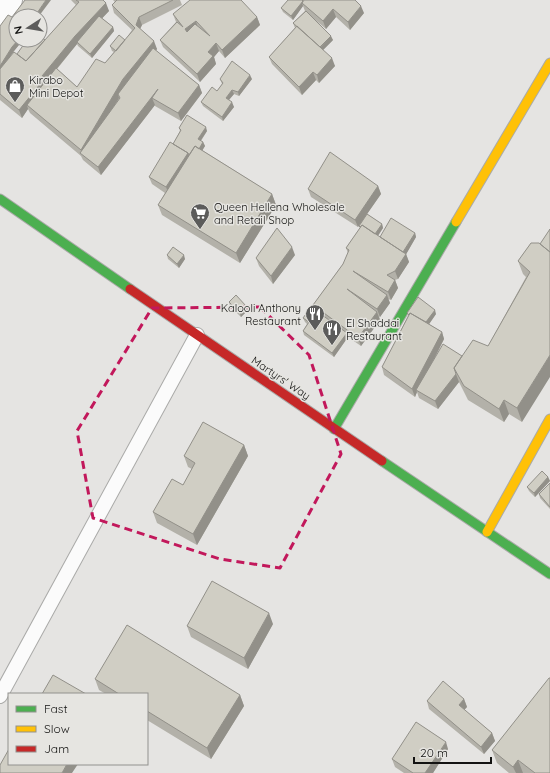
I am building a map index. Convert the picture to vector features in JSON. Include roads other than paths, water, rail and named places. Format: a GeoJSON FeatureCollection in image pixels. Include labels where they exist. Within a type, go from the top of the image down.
{"type":"FeatureCollection","features":[{"type":"Feature","properties":{"kind":"main road"},"geometry":{"type":"LineString","coordinates":[[334,428],[550,63]]}},
{"type":"Feature","properties":{"kind":"main road","name":"Martyrs' Way"},"geometry":{"type":"LineString","coordinates":[[0,199],[197,335],[550,574]]}},
{"type":"Feature","properties":{"kind":"main road"},"geometry":{"type":"LineString","coordinates":[[487,532],[550,419]]}},
{"type":"Feature","properties":{"kind":"street"},"geometry":{"type":"LineString","coordinates":[[0,18],[11,0]]}},
{"type":"Feature","properties":{"kind":"lane"},"geometry":{"type":"LineString","coordinates":[[0,696],[197,335]]}},
{"type":"Feature","properties":{"kind":"place","name":"Kirabo Mini Depot"},"geometry":{"type":"Point","coordinates":[15,103]}},
{"type":"Feature","properties":{"kind":"place","name":"Queen Hellena Wholesale and Retail Shop"},"geometry":{"type":"Point","coordinates":[200,230]}},
{"type":"Feature","properties":{"kind":"place","name":"Kalooli Anthony Restaurant"},"geometry":{"type":"Point","coordinates":[315,331]}},
{"type":"Feature","properties":{"kind":"place","name":"El Shaddai Restaurant"},"geometry":{"type":"Point","coordinates":[332,346]}}]}
